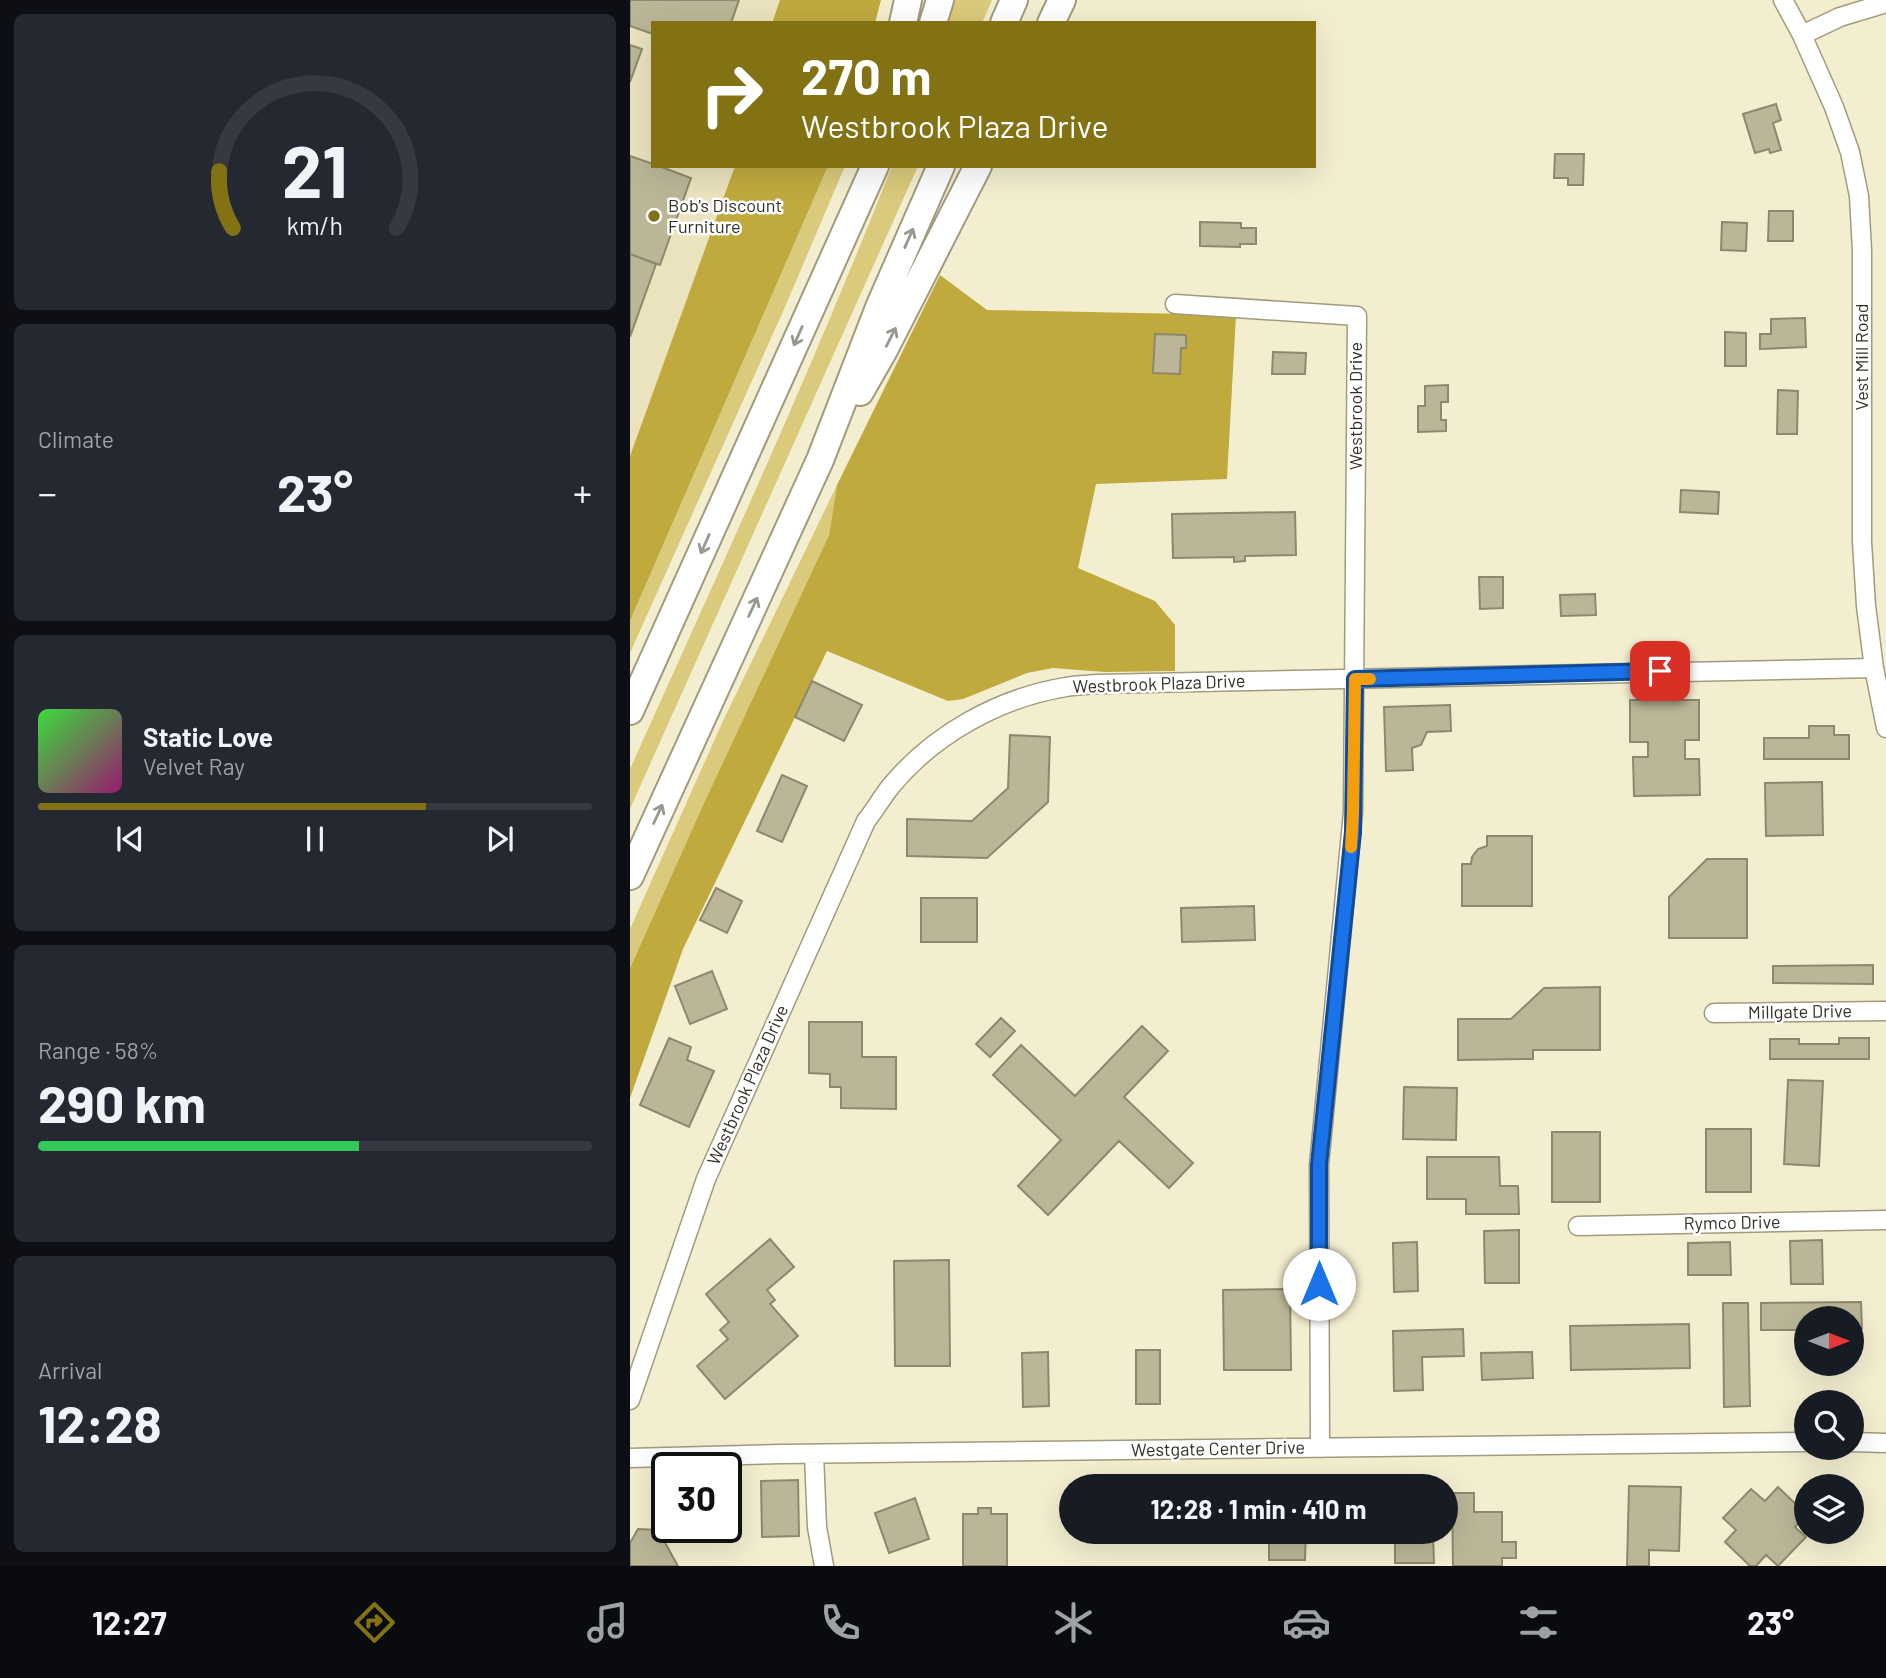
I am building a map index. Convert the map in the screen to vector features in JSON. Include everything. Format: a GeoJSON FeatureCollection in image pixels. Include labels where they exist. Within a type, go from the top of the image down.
{"type":"FeatureCollection","features":[{"type":"Feature","properties":{"kind":"highway"},"geometry":{"type":"LineString","coordinates":[[903,21],[908,0]]}},
{"type":"Feature","properties":{"kind":"highway"},"geometry":{"type":"LineString","coordinates":[[934,21],[940,0]]}},
{"type":"Feature","properties":{"kind":"highway"},"geometry":{"type":"LineString","coordinates":[[1005,21],[1014,0]]}},
{"type":"Feature","properties":{"kind":"highway"},"geometry":{"type":"LineString","coordinates":[[1052,21],[1062,0]]}},
{"type":"Feature","properties":{"kind":"highway"},"geometry":{"type":"LineString","coordinates":[[826,274],[861,168]]}},
{"type":"Feature","properties":{"kind":"highway"},"geometry":{"type":"LineString","coordinates":[[630,711],[874,168]]}},
{"type":"Feature","properties":{"kind":"highway"},"geometry":{"type":"LineString","coordinates":[[630,876],[820,460],[880,305],[940,168]]}},
{"type":"Feature","properties":{"kind":"highway"},"geometry":{"type":"LineString","coordinates":[[820,460],[884,350],[977,168]]}},
{"type":"Feature","properties":{"kind":"street","name":"Vest Mill Road"},"geometry":{"type":"LineString","coordinates":[[1783,0],[1834,107],[1850,152],[1858,195],[1863,251],[1862,542],[1866,606],[1874,668],[1886,728]]}},
{"type":"Feature","properties":{"kind":"street"},"geometry":{"type":"LineString","coordinates":[[1802,35],[1840,17],[1886,3]]}},
{"type":"Feature","properties":{"kind":"street","name":"Westbrook Drive"},"geometry":{"type":"LineString","coordinates":[[1175,304],[1357,316],[1355,679]]}},
{"type":"Feature","properties":{"kind":"street","name":"Westbrook Plaza Drive"},"geometry":{"type":"LineString","coordinates":[[630,1400],[710,1170],[866,821],[911,765],[942,739],[978,716],[1022,697],[1065,687],[1098,684],[1874,668]]}},
{"type":"Feature","properties":{"kind":"street"},"geometry":{"type":"LineString","coordinates":[[1320,1448],[1319,1165],[1353,832],[1355,679]]}},
{"type":"Feature","properties":{"kind":"street","name":"Millgate Drive"},"geometry":{"type":"LineString","coordinates":[[1714,1013],[1886,1011]]}},
{"type":"Feature","properties":{"kind":"street","name":"Rymco Drive"},"geometry":{"type":"LineString","coordinates":[[1578,1226],[1886,1220]]}},
{"type":"Feature","properties":{"kind":"street","name":"Westgate Center Drive"},"geometry":{"type":"LineString","coordinates":[[630,1458],[1794,1442]]}},
{"type":"Feature","properties":{"kind":"street"},"geometry":{"type":"LineString","coordinates":[[1864,1442],[1886,1443]]}},
{"type":"Feature","properties":{"kind":"street"},"geometry":{"type":"LineString","coordinates":[[814,1454],[817,1527],[824,1566]]}},
{"type":"Feature","properties":{"kind":"shaded area"},"geometry":{"type":"Polygon","coordinates":[[[630,0],[780,0],[773,21],[651,21],[651,168],[734,168],[630,456],[630,0]]]}},
{"type":"Feature","properties":{"kind":"shaded area"},"geometry":{"type":"Polygon","coordinates":[[[780,0],[881,0],[876,21],[773,21],[780,0]]]}},
{"type":"Feature","properties":{"kind":"shaded area"},"geometry":{"type":"Polygon","coordinates":[[[953,0],[992,0],[983,21],[946,21],[953,0]]]}},
{"type":"Feature","properties":{"kind":"shaded area"},"geometry":{"type":"Polygon","coordinates":[[[734,168],[827,168],[630,621],[630,456],[734,168]]]}},
{"type":"Feature","properties":{"kind":"shaded area"},"geometry":{"type":"Polygon","coordinates":[[[827,168],[844,168],[630,653],[630,621],[827,168]]]}},
{"type":"Feature","properties":{"kind":"shaded area"},"geometry":{"type":"Polygon","coordinates":[[[891,168],[917,168],[630,809],[630,769],[798,394],[891,168]]]}},
{"type":"Feature","properties":{"kind":"shaded area"},"geometry":{"type":"Polygon","coordinates":[[[940,275],[987,310],[1236,315],[1227,479],[1096,484],[1078,568],[1155,601],[1175,625],[1175,671],[1105,672],[1053,668],[1027,673],[963,699],[948,701],[827,651],[683,949],[630,1098],[630,968],[829,535],[837,485],[940,275]]]}},
{"type":"Feature","properties":{"kind":"shaded area"},"geometry":{"type":"Polygon","coordinates":[[[837,485],[829,535],[630,968],[630,929],[723,721],[837,485]]]}},
{"type":"Feature","properties":{"kind":"building"},"geometry":{"type":"Polygon","coordinates":[[[630,0],[739,0],[732,21],[651,21],[651,33],[630,26],[630,0]]]}},
{"type":"Feature","properties":{"kind":"building"},"geometry":{"type":"Polygon","coordinates":[[[630,45],[642,49],[630,82],[630,45]]]}},
{"type":"Feature","properties":{"kind":"building"},"geometry":{"type":"Polygon","coordinates":[[[1776,104],[1781,120],[1773,123],[1781,150],[1770,153],[1769,149],[1755,153],[1743,114],[1776,104]]]}},
{"type":"Feature","properties":{"kind":"building"},"geometry":{"type":"Polygon","coordinates":[[[1555,154],[1584,154],[1583,185],[1568,185],[1568,178],[1554,178],[1555,154]]]}},
{"type":"Feature","properties":{"kind":"building","name":"Bob's Discount Furniture"},"geometry":{"type":"Polygon","coordinates":[[[630,156],[651,163],[651,168],[664,168],[691,178],[660,265],[630,254],[630,156]]]}},
{"type":"Feature","properties":{"kind":"building"},"geometry":{"type":"Polygon","coordinates":[[[1769,211],[1793,211],[1793,241],[1768,241],[1769,211]]]}},
{"type":"Feature","properties":{"kind":"building"},"geometry":{"type":"Polygon","coordinates":[[[1200,222],[1241,223],[1241,228],[1256,228],[1256,244],[1240,244],[1240,247],[1200,246],[1200,222]]]}},
{"type":"Feature","properties":{"kind":"building"},"geometry":{"type":"Polygon","coordinates":[[[1722,222],[1747,223],[1746,251],[1721,250],[1722,222]]]}},
{"type":"Feature","properties":{"kind":"building"},"geometry":{"type":"Polygon","coordinates":[[[630,254],[656,264],[630,337],[630,254]]]}},
{"type":"Feature","properties":{"kind":"building"},"geometry":{"type":"Polygon","coordinates":[[[1805,318],[1806,347],[1760,349],[1760,334],[1771,334],[1771,319],[1805,318]]]}},
{"type":"Feature","properties":{"kind":"building"},"geometry":{"type":"Polygon","coordinates":[[[1725,332],[1746,333],[1746,366],[1725,366],[1725,332]]]}},
{"type":"Feature","properties":{"kind":"building"},"geometry":{"type":"Polygon","coordinates":[[[1155,334],[1186,335],[1186,348],[1181,348],[1180,374],[1153,373],[1155,334]]]}},
{"type":"Feature","properties":{"kind":"building"},"geometry":{"type":"Polygon","coordinates":[[[1273,352],[1306,353],[1305,374],[1272,374],[1273,352]]]}},
{"type":"Feature","properties":{"kind":"building"},"geometry":{"type":"Polygon","coordinates":[[[1448,385],[1448,402],[1441,402],[1441,420],[1446,420],[1446,431],[1418,432],[1418,406],[1425,406],[1425,386],[1448,385]]]}},
{"type":"Feature","properties":{"kind":"building"},"geometry":{"type":"Polygon","coordinates":[[[1778,390],[1798,391],[1797,434],[1777,434],[1778,390]]]}},
{"type":"Feature","properties":{"kind":"building"},"geometry":{"type":"Polygon","coordinates":[[[1681,490],[1719,492],[1718,514],[1680,512],[1681,490]]]}},
{"type":"Feature","properties":{"kind":"building"},"geometry":{"type":"Polygon","coordinates":[[[1295,512],[1296,555],[1245,556],[1245,561],[1234,562],[1234,557],[1173,558],[1172,514],[1295,512]]]}},
{"type":"Feature","properties":{"kind":"building"},"geometry":{"type":"Polygon","coordinates":[[[1479,577],[1503,577],[1503,608],[1480,609],[1479,577]]]}},
{"type":"Feature","properties":{"kind":"building"},"geometry":{"type":"Polygon","coordinates":[[[1595,594],[1596,615],[1561,616],[1560,595],[1595,594]]]}},
{"type":"Feature","properties":{"kind":"building"},"geometry":{"type":"Polygon","coordinates":[[[812,681],[862,705],[844,741],[795,717],[812,681]]]}},
{"type":"Feature","properties":{"kind":"building"},"geometry":{"type":"Polygon","coordinates":[[[1630,700],[1699,700],[1699,740],[1685,740],[1685,759],[1699,759],[1700,795],[1634,796],[1633,757],[1648,757],[1648,742],[1630,742],[1630,700]]]}},
{"type":"Feature","properties":{"kind":"building"},"geometry":{"type":"Polygon","coordinates":[[[1450,705],[1451,731],[1427,732],[1421,745],[1412,748],[1413,770],[1386,771],[1384,707],[1450,705]]]}},
{"type":"Feature","properties":{"kind":"building"},"geometry":{"type":"Polygon","coordinates":[[[1809,726],[1834,726],[1834,735],[1849,735],[1849,759],[1764,759],[1764,738],[1809,738],[1809,726]]]}},
{"type":"Feature","properties":{"kind":"building"},"geometry":{"type":"Polygon","coordinates":[[[1010,735],[1050,737],[1048,802],[987,858],[907,856],[907,819],[972,821],[1008,788],[1010,735]]]}},
{"type":"Feature","properties":{"kind":"building"},"geometry":{"type":"Polygon","coordinates":[[[782,775],[807,786],[782,842],[757,831],[782,775]]]}},
{"type":"Feature","properties":{"kind":"building"},"geometry":{"type":"Polygon","coordinates":[[[1822,782],[1823,835],[1766,836],[1765,783],[1822,782]]]}},
{"type":"Feature","properties":{"kind":"building"},"geometry":{"type":"Polygon","coordinates":[[[1487,836],[1532,836],[1532,906],[1462,906],[1462,864],[1471,864],[1478,849],[1487,846],[1487,836]]]}},
{"type":"Feature","properties":{"kind":"building"},"geometry":{"type":"Polygon","coordinates":[[[1707,859],[1747,859],[1747,938],[1669,938],[1669,897],[1707,859]]]}},
{"type":"Feature","properties":{"kind":"building"},"geometry":{"type":"Polygon","coordinates":[[[716,888],[742,901],[727,933],[700,920],[716,888]]]}},
{"type":"Feature","properties":{"kind":"building"},"geometry":{"type":"Polygon","coordinates":[[[921,898],[977,898],[977,942],[921,942],[921,898]]]}},
{"type":"Feature","properties":{"kind":"building"},"geometry":{"type":"Polygon","coordinates":[[[1254,906],[1255,940],[1182,942],[1181,908],[1254,906]]]}},
{"type":"Feature","properties":{"kind":"building"},"geometry":{"type":"Polygon","coordinates":[[[1873,965],[1873,984],[1773,983],[1773,966],[1873,965]]]}},
{"type":"Feature","properties":{"kind":"building"},"geometry":{"type":"Polygon","coordinates":[[[712,971],[727,1009],[690,1024],[675,986],[712,971]]]}},
{"type":"Feature","properties":{"kind":"building"},"geometry":{"type":"Polygon","coordinates":[[[1600,987],[1600,1050],[1533,1050],[1533,1059],[1458,1060],[1458,1019],[1511,1019],[1544,988],[1600,987]]]}},
{"type":"Feature","properties":{"kind":"building"},"geometry":{"type":"Polygon","coordinates":[[[1001,1018],[1015,1031],[990,1057],[976,1044],[1001,1018]]]}},
{"type":"Feature","properties":{"kind":"building"},"geometry":{"type":"Polygon","coordinates":[[[809,1022],[862,1022],[862,1057],[896,1057],[896,1109],[841,1108],[841,1087],[830,1087],[830,1074],[809,1073],[809,1022]]]}},
{"type":"Feature","properties":{"kind":"building"},"geometry":{"type":"Polygon","coordinates":[[[1142,1026],[1168,1051],[1124,1097],[1193,1163],[1169,1188],[1119,1141],[1048,1215],[1018,1186],[1061,1140],[993,1075],[1021,1045],[1075,1096],[1142,1026]]]}},
{"type":"Feature","properties":{"kind":"building"},"geometry":{"type":"Polygon","coordinates":[[[669,1038],[691,1047],[687,1060],[714,1071],[689,1127],[640,1105],[669,1038]]]}},
{"type":"Feature","properties":{"kind":"building"},"geometry":{"type":"Polygon","coordinates":[[[1839,1038],[1869,1038],[1869,1059],[1770,1059],[1770,1039],[1799,1039],[1799,1044],[1839,1044],[1839,1038]]]}},
{"type":"Feature","properties":{"kind":"building"},"geometry":{"type":"Polygon","coordinates":[[[1788,1080],[1823,1081],[1819,1166],[1784,1164],[1788,1080]]]}},
{"type":"Feature","properties":{"kind":"building"},"geometry":{"type":"Polygon","coordinates":[[[1404,1087],[1457,1088],[1456,1140],[1403,1139],[1404,1087]]]}},
{"type":"Feature","properties":{"kind":"building"},"geometry":{"type":"Polygon","coordinates":[[[1706,1129],[1751,1129],[1751,1192],[1706,1192],[1706,1129]]]}},
{"type":"Feature","properties":{"kind":"building"},"geometry":{"type":"Polygon","coordinates":[[[1552,1132],[1600,1132],[1600,1202],[1552,1202],[1552,1132]]]}},
{"type":"Feature","properties":{"kind":"building"},"geometry":{"type":"Polygon","coordinates":[[[1427,1157],[1499,1157],[1500,1186],[1518,1186],[1519,1214],[1466,1214],[1466,1199],[1427,1199],[1427,1157]]]}},
{"type":"Feature","properties":{"kind":"building"},"geometry":{"type":"Polygon","coordinates":[[[1519,1230],[1519,1283],[1485,1283],[1484,1231],[1519,1230]]]}},
{"type":"Feature","properties":{"kind":"building"},"geometry":{"type":"Polygon","coordinates":[[[770,1239],[794,1267],[767,1290],[775,1300],[770,1304],[798,1336],[725,1399],[697,1366],[728,1339],[720,1330],[729,1322],[706,1294],[770,1239]]]}},
{"type":"Feature","properties":{"kind":"building"},"geometry":{"type":"Polygon","coordinates":[[[1822,1240],[1823,1284],[1791,1284],[1790,1241],[1822,1240]]]}},
{"type":"Feature","properties":{"kind":"building"},"geometry":{"type":"Polygon","coordinates":[[[1417,1242],[1418,1291],[1394,1292],[1393,1243],[1417,1242]]]}},
{"type":"Feature","properties":{"kind":"building"},"geometry":{"type":"Polygon","coordinates":[[[1730,1242],[1731,1275],[1688,1275],[1688,1243],[1730,1242]]]}},
{"type":"Feature","properties":{"kind":"building"},"geometry":{"type":"Polygon","coordinates":[[[949,1260],[950,1366],[895,1366],[894,1261],[949,1260]]]}},
{"type":"Feature","properties":{"kind":"building"},"geometry":{"type":"Polygon","coordinates":[[[1290,1289],[1291,1370],[1224,1370],[1223,1290],[1290,1289]]]}},
{"type":"Feature","properties":{"kind":"building"},"geometry":{"type":"Polygon","coordinates":[[[1861,1302],[1861,1306],[1794,1306],[1794,1330],[1761,1330],[1761,1303],[1861,1302]]]}},
{"type":"Feature","properties":{"kind":"building"},"geometry":{"type":"Polygon","coordinates":[[[1723,1303],[1748,1303],[1750,1406],[1724,1407],[1723,1303]]]}},
{"type":"Feature","properties":{"kind":"building"},"geometry":{"type":"Polygon","coordinates":[[[1689,1324],[1690,1368],[1571,1370],[1570,1326],[1689,1324]]]}},
{"type":"Feature","properties":{"kind":"building"},"geometry":{"type":"Polygon","coordinates":[[[1463,1329],[1464,1356],[1422,1357],[1423,1390],[1394,1391],[1393,1331],[1463,1329]]]}},
{"type":"Feature","properties":{"kind":"building"},"geometry":{"type":"Polygon","coordinates":[[[1136,1350],[1160,1350],[1160,1404],[1136,1404],[1136,1350]]]}},
{"type":"Feature","properties":{"kind":"building"},"geometry":{"type":"Polygon","coordinates":[[[1048,1352],[1049,1406],[1023,1407],[1022,1353],[1048,1352]]]}},
{"type":"Feature","properties":{"kind":"building"},"geometry":{"type":"Polygon","coordinates":[[[1532,1352],[1533,1378],[1482,1380],[1481,1353],[1532,1352]]]}},
{"type":"Feature","properties":{"kind":"building"},"geometry":{"type":"Polygon","coordinates":[[[798,1480],[799,1536],[762,1537],[761,1481],[798,1480]]]}},
{"type":"Feature","properties":{"kind":"building"},"geometry":{"type":"Polygon","coordinates":[[[1629,1486],[1681,1487],[1679,1551],[1649,1550],[1649,1566],[1627,1566],[1629,1486]]]}},
{"type":"Feature","properties":{"kind":"building"},"geometry":{"type":"Polygon","coordinates":[[[1778,1487],[1794,1502],[1794,1544],[1799,1544],[1778,1566],[1766,1555],[1756,1566],[1750,1566],[1725,1542],[1736,1530],[1723,1518],[1751,1489],[1765,1501],[1778,1487]]]}},
{"type":"Feature","properties":{"kind":"building"},"geometry":{"type":"Polygon","coordinates":[[[1458,1493],[1474,1493],[1474,1512],[1502,1512],[1502,1542],[1516,1542],[1516,1558],[1502,1558],[1502,1566],[1453,1566],[1453,1544],[1458,1544],[1458,1493]]]}},
{"type":"Feature","properties":{"kind":"building"},"geometry":{"type":"Polygon","coordinates":[[[915,1498],[929,1539],[889,1553],[875,1513],[915,1498]]]}},
{"type":"Feature","properties":{"kind":"building"},"geometry":{"type":"Polygon","coordinates":[[[978,1508],[991,1508],[991,1514],[1007,1514],[1007,1566],[963,1566],[963,1514],[978,1514],[978,1508]]]}},
{"type":"Feature","properties":{"kind":"building"},"geometry":{"type":"Polygon","coordinates":[[[638,1529],[651,1530],[651,1543],[665,1543],[678,1566],[630,1566],[630,1543],[638,1529]]]}},
{"type":"Feature","properties":{"kind":"building"},"geometry":{"type":"Polygon","coordinates":[[[1269,1544],[1306,1544],[1305,1560],[1269,1560],[1269,1544]]]}},
{"type":"Feature","properties":{"kind":"building"},"geometry":{"type":"Polygon","coordinates":[[[1395,1544],[1433,1544],[1434,1563],[1395,1563],[1395,1544]]]}},
{"type":"Feature","properties":{"kind":"slow traffic"},"geometry":{"type":"LineString","coordinates":[[1351,847],[1355,679],[1370,679]]}},
{"type":"Feature","properties":{"kind":"place","name":"Bob's Discount Furniture"},"geometry":{"type":"Point","coordinates":[654,216]}},
{"type":"Feature","properties":{"kind":"route"},"geometry":{"type":"LineString","coordinates":[[1319,1284],[1319,1165],[1353,832],[1355,679],[1660,671]]}}]}
